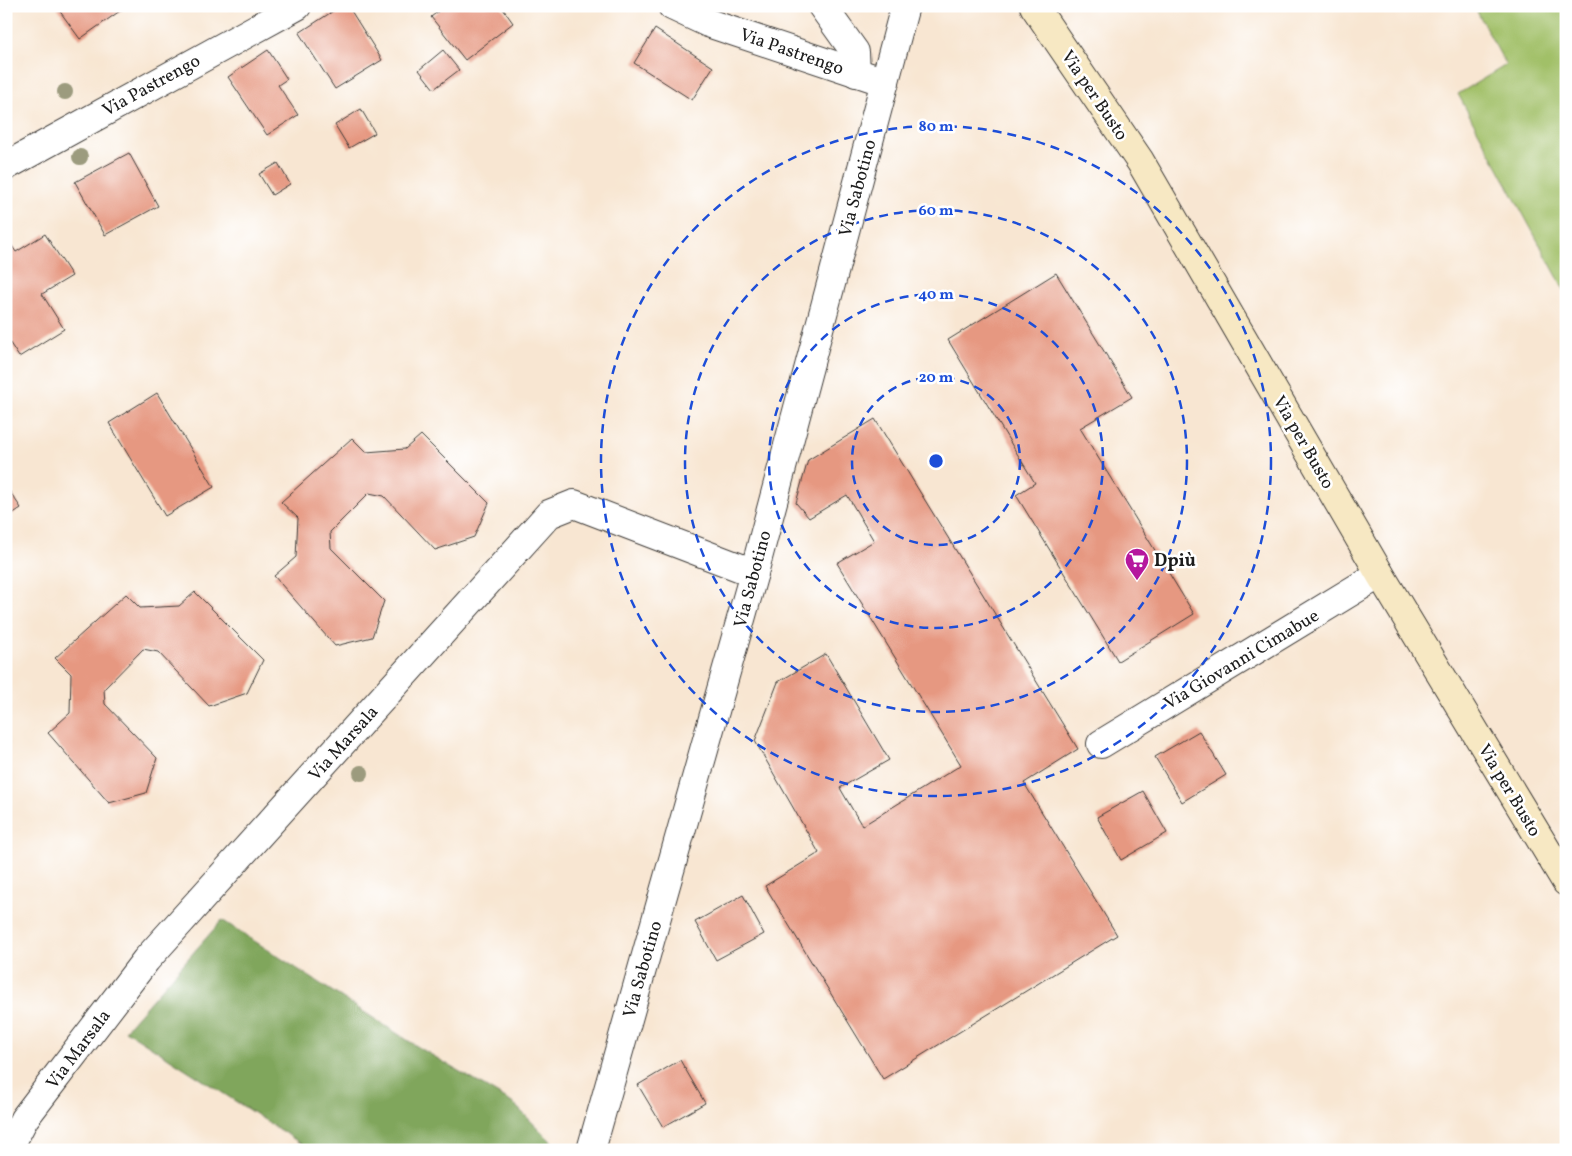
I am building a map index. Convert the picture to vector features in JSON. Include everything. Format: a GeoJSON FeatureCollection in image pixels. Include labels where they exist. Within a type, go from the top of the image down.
{"type":"FeatureCollection","features":[{"type":"Feature","properties":{"kind":"main road","name":"Via per Busto"},"geometry":{"type":"LineString","coordinates":[[1034,6],[1140,161],[1380,574],[1566,882]]}},
{"type":"Feature","properties":{"kind":"street","name":"Via Pastrengo"},"geometry":{"type":"LineString","coordinates":[[6,166],[297,6]]}},
{"type":"Feature","properties":{"kind":"street","name":"Via Pastrengo"},"geometry":{"type":"LineString","coordinates":[[672,6],[707,15],[884,82]]}},
{"type":"Feature","properties":{"kind":"street"},"geometry":{"type":"LineString","coordinates":[[822,6],[855,52],[856,73]]}},
{"type":"Feature","properties":{"kind":"street","name":"Via Sabotino"},"geometry":{"type":"LineString","coordinates":[[590,1150],[754,573],[884,82],[906,6]]}},
{"type":"Feature","properties":{"kind":"street","name":"Via Marsala"},"geometry":{"type":"LineString","coordinates":[[8,1150],[24,1119],[146,960],[549,514],[574,504],[754,573]]}},
{"type":"Feature","properties":{"kind":"street","name":"Via Giovanni Cimabue"},"geometry":{"type":"LineString","coordinates":[[1101,744],[1380,574]]}},
{"type":"Feature","properties":{"kind":"green space"},"geometry":{"type":"Polygon","coordinates":[[[1474,6],[1566,6],[1566,293],[1458,94],[1506,65],[1474,6]]]}},
{"type":"Feature","properties":{"kind":"green space"},"geometry":{"type":"Polygon","coordinates":[[[222,920],[415,1045],[514,1104],[560,1150],[311,1150],[125,1030],[222,920]]]}},
{"type":"Feature","properties":{"kind":"building"},"geometry":{"type":"Polygon","coordinates":[[[56,6],[127,6],[80,39],[56,6]]]}},
{"type":"Feature","properties":{"kind":"building"},"geometry":{"type":"Polygon","coordinates":[[[341,6],[348,6],[382,60],[335,89],[299,33],[341,6]]]}},
{"type":"Feature","properties":{"kind":"building"},"geometry":{"type":"Polygon","coordinates":[[[445,6],[501,6],[513,23],[465,60],[431,17],[445,6]]]}},
{"type":"Feature","properties":{"kind":"building"},"geometry":{"type":"Polygon","coordinates":[[[655,29],[713,67],[692,100],[634,63],[655,29]]]}},
{"type":"Feature","properties":{"kind":"building"},"geometry":{"type":"Polygon","coordinates":[[[268,50],[287,79],[278,85],[298,115],[267,135],[228,77],[268,50]]]}},
{"type":"Feature","properties":{"kind":"building"},"geometry":{"type":"Polygon","coordinates":[[[443,50],[459,70],[434,89],[419,70],[443,50]]]}},
{"type":"Feature","properties":{"kind":"building"},"geometry":{"type":"Polygon","coordinates":[[[361,109],[375,133],[349,148],[335,125],[361,109]]]}},
{"type":"Feature","properties":{"kind":"building"},"geometry":{"type":"Polygon","coordinates":[[[129,153],[158,206],[105,235],[75,182],[129,153]]]}},
{"type":"Feature","properties":{"kind":"building"},"geometry":{"type":"Polygon","coordinates":[[[278,163],[290,184],[272,195],[259,174],[278,163]]]}},
{"type":"Feature","properties":{"kind":"building"},"geometry":{"type":"Polygon","coordinates":[[[45,234],[72,276],[42,294],[64,329],[19,357],[6,337],[6,237],[16,252],[45,234]]]}},
{"type":"Feature","properties":{"kind":"building"},"geometry":{"type":"Polygon","coordinates":[[[1056,273],[1132,397],[1080,428],[1194,614],[1118,661],[1016,495],[1035,483],[948,340],[1056,273]]]}},
{"type":"Feature","properties":{"kind":"building"},"geometry":{"type":"Polygon","coordinates":[[[157,393],[214,487],[165,516],[109,423],[157,393]]]}},
{"type":"Feature","properties":{"kind":"building"},"geometry":{"type":"Polygon","coordinates":[[[875,419],[1078,749],[1024,783],[1117,935],[883,1079],[765,886],[819,853],[755,741],[778,682],[826,654],[889,760],[840,788],[862,826],[961,765],[837,563],[874,541],[847,495],[809,518],[796,503],[808,460],[875,419]]]}},
{"type":"Feature","properties":{"kind":"building"},"geometry":{"type":"Polygon","coordinates":[[[421,435],[489,503],[474,537],[435,550],[384,496],[369,493],[330,532],[331,548],[384,601],[372,637],[335,646],[274,576],[296,557],[298,518],[281,502],[352,438],[366,452],[405,449],[421,435]]]}},
{"type":"Feature","properties":{"kind":"building"},"geometry":{"type":"Polygon","coordinates":[[[6,486],[21,508],[6,518],[6,486]]]}},
{"type":"Feature","properties":{"kind":"building"},"geometry":{"type":"Polygon","coordinates":[[[195,592],[263,660],[247,693],[209,706],[158,652],[143,649],[104,689],[105,704],[157,758],[146,793],[109,803],[48,733],[70,713],[71,674],[55,658],[126,594],[140,608],[179,606],[195,592]]]}},
{"type":"Feature","properties":{"kind":"building"},"geometry":{"type":"Polygon","coordinates":[[[1199,731],[1226,775],[1182,802],[1155,757],[1199,731]]]}},
{"type":"Feature","properties":{"kind":"building"},"geometry":{"type":"Polygon","coordinates":[[[1143,791],[1167,833],[1121,860],[1097,817],[1143,791]]]}},
{"type":"Feature","properties":{"kind":"building"},"geometry":{"type":"Polygon","coordinates":[[[743,895],[764,934],[716,960],[695,922],[743,895]]]}},
{"type":"Feature","properties":{"kind":"building"},"geometry":{"type":"Polygon","coordinates":[[[680,1060],[705,1103],[663,1127],[638,1085],[680,1060]]]}},
{"type":"Feature","properties":{"kind":"place","name":"Dpiù"},"geometry":{"type":"Point","coordinates":[1137,581]}}]}
